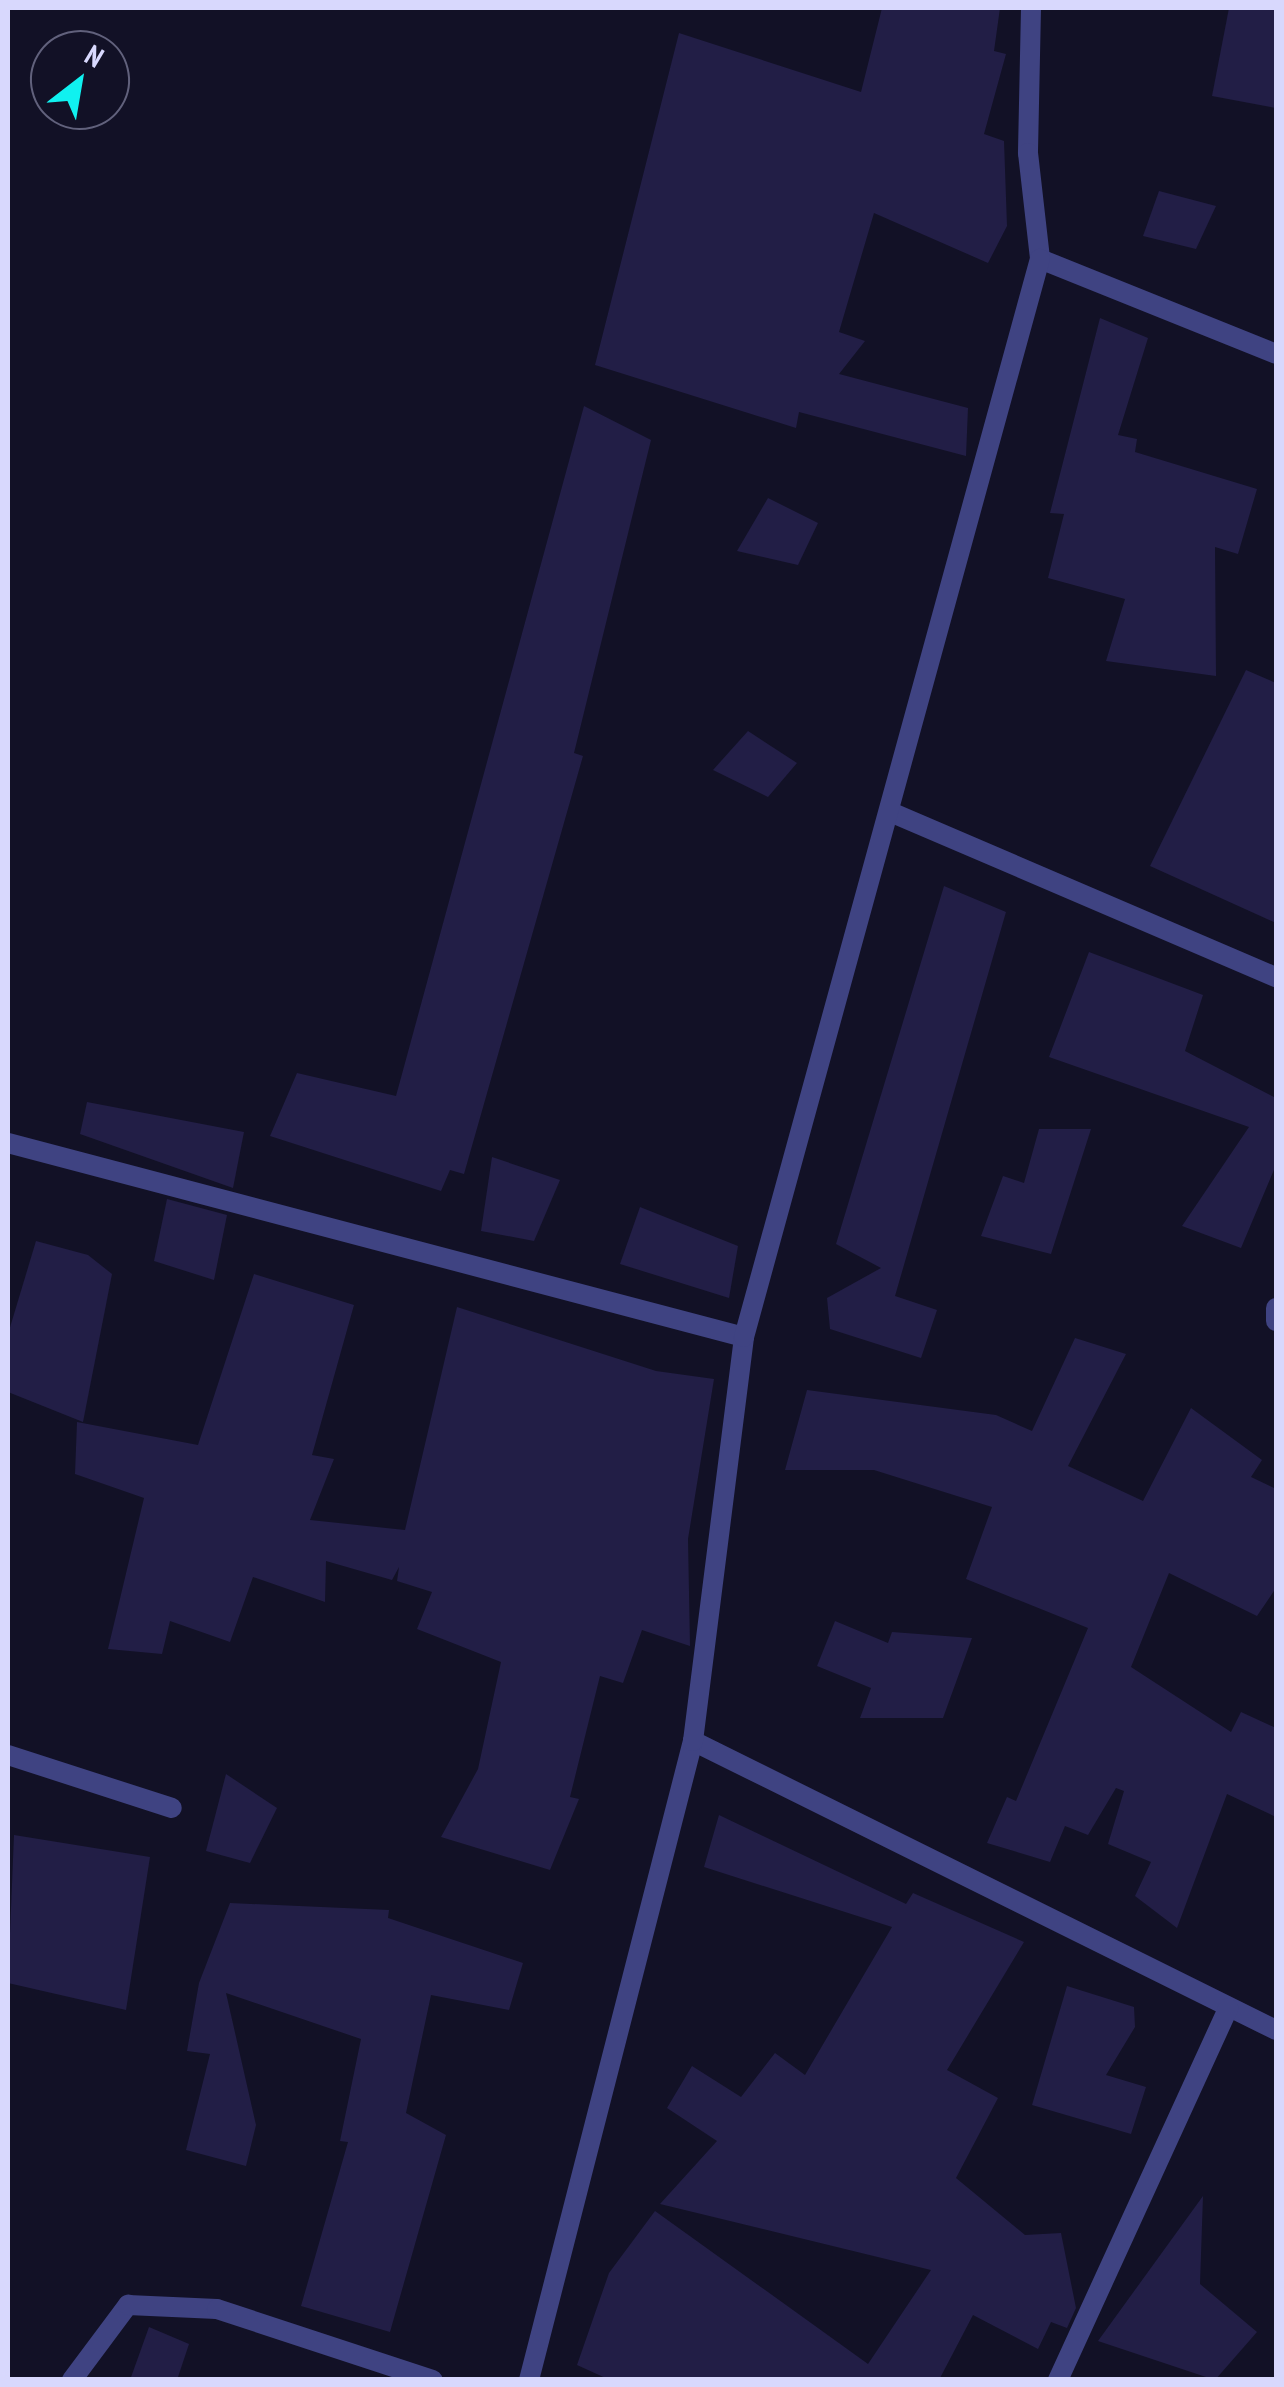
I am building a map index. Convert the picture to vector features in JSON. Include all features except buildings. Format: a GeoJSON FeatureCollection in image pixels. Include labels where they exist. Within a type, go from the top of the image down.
{"type":"FeatureCollection","features":[{"type":"Feature","properties":{"kind":"street"},"geometry":{"type":"LineString","coordinates":[[530,2380],[694,1741],[744,1337],[894,814],[1040,259],[1028,153],[1032,8]]}},
{"type":"Feature","properties":{"kind":"street"},"geometry":{"type":"LineString","coordinates":[[1040,259],[1276,354]]}},
{"type":"Feature","properties":{"kind":"street"},"geometry":{"type":"LineString","coordinates":[[894,814],[1276,977]]}},
{"type":"Feature","properties":{"kind":"street"},"geometry":{"type":"LineString","coordinates":[[8,1143],[744,1337]]}},
{"type":"Feature","properties":{"kind":"street"},"geometry":{"type":"LineString","coordinates":[[1276,1308],[1276,1321]]}},
{"type":"Feature","properties":{"kind":"street"},"geometry":{"type":"LineString","coordinates":[[694,1741],[1276,2030]]}},
{"type":"Feature","properties":{"kind":"street"},"geometry":{"type":"LineString","coordinates":[[8,1755],[172,1808]]}},
{"type":"Feature","properties":{"kind":"street"},"geometry":{"type":"LineString","coordinates":[[1058,2380],[1228,2008]]}},
{"type":"Feature","properties":{"kind":"street"},"geometry":{"type":"LineString","coordinates":[[72,2380],[128,2306],[217,2309],[433,2380]]}}]}
